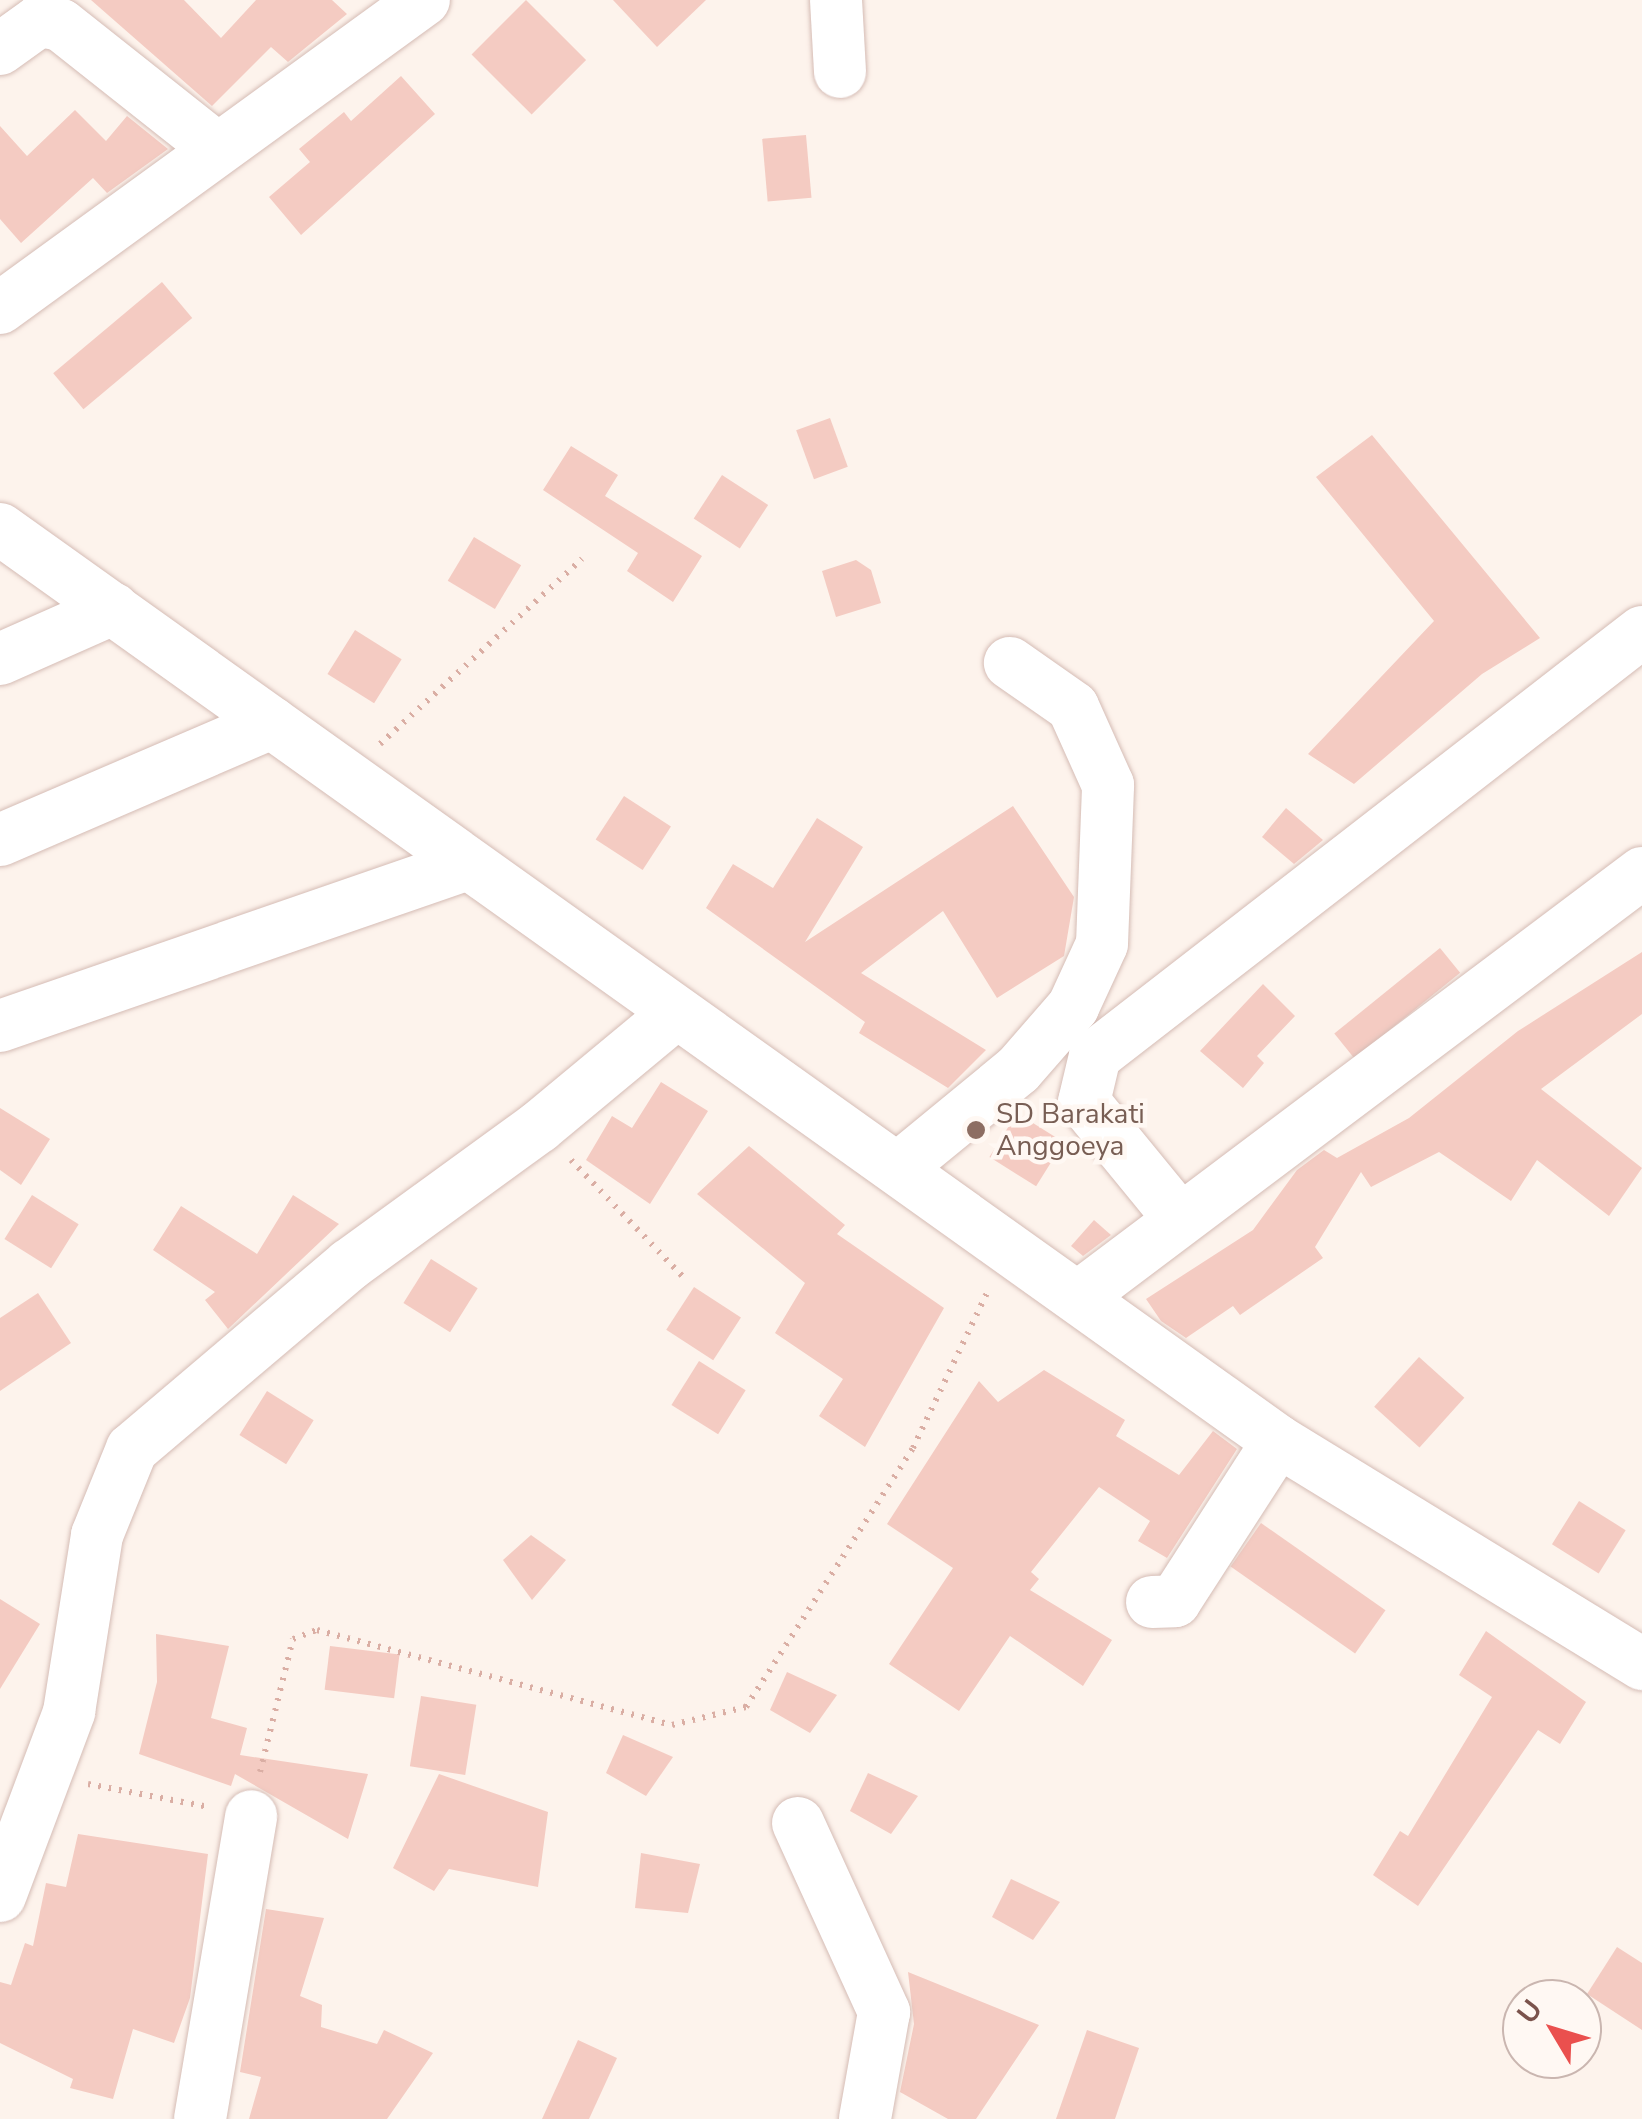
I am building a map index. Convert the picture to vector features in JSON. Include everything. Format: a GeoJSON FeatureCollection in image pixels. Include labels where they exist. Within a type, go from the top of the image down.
{"type":"FeatureCollection","features":[{"type":"Feature","properties":{"kind":"street"},"geometry":{"type":"LineString","coordinates":[[0,308],[424,0]]}},
{"type":"Feature","properties":{"kind":"street"},"geometry":{"type":"LineString","coordinates":[[836,0],[840,72]]}},
{"type":"Feature","properties":{"kind":"street"},"geometry":{"type":"LineString","coordinates":[[0,49],[38,21],[61,25],[216,148]]}},
{"type":"Feature","properties":{"kind":"street"},"geometry":{"type":"LineString","coordinates":[[0,529],[675,1014],[901,1166],[1278,1441],[1642,1664]]}},
{"type":"Feature","properties":{"kind":"street"},"geometry":{"type":"LineString","coordinates":[[0,658],[113,609]]}},
{"type":"Feature","properties":{"kind":"street"},"geometry":{"type":"LineString","coordinates":[[1179,1218],[1084,1102],[1095,1056],[1642,632]]}},
{"type":"Feature","properties":{"kind":"street"},"geometry":{"type":"LineString","coordinates":[[901,1166],[1018,1070],[1073,1007],[1102,944],[1110,872],[1103,770],[1073,707],[1010,663]]}},
{"type":"Feature","properties":{"kind":"street"},"geometry":{"type":"LineString","coordinates":[[0,840],[272,723]]}},
{"type":"Feature","properties":{"kind":"street"},"geometry":{"type":"LineString","coordinates":[[0,1026],[468,864]]}},
{"type":"Feature","properties":{"kind":"street"},"geometry":{"type":"LineString","coordinates":[[1081,1295],[1642,873]]}},
{"type":"Feature","properties":{"kind":"street"},"geometry":{"type":"LineString","coordinates":[[0,1896],[69,1712],[97,1536],[132,1448],[348,1265],[540,1127],[675,1014]]}},
{"type":"Feature","properties":{"kind":"street"},"geometry":{"type":"LineString","coordinates":[[1152,1602],[1165,1606],[1183,1590],[1278,1441]]}},
{"type":"Feature","properties":{"kind":"street"},"geometry":{"type":"LineString","coordinates":[[200,2119],[251,1816]]}},
{"type":"Feature","properties":{"kind":"street"},"geometry":{"type":"LineString","coordinates":[[798,1823],[884,2012],[865,2119]]}},
{"type":"Feature","properties":{"kind":"path"},"geometry":{"type":"LineString","coordinates":[[348,777],[582,559]]}},
{"type":"Feature","properties":{"kind":"path"},"geometry":{"type":"LineString","coordinates":[[540,1127],[685,1279]]}},
{"type":"Feature","properties":{"kind":"path"},"geometry":{"type":"LineString","coordinates":[[48,1776],[251,1816],[282,1668],[293,1638],[317,1630],[672,1725],[746,1707],[913,1448],[1015,1251]]}},
{"type":"Feature","properties":{"kind":"building"},"geometry":{"type":"Polygon","coordinates":[[[91,0],[184,0],[221,38],[256,0],[332,0],[347,14],[288,62],[271,47],[212,106],[91,0]]]}},
{"type":"Feature","properties":{"kind":"building"},"geometry":{"type":"Polygon","coordinates":[[[526,0],[586,60],[532,115],[472,54],[526,0]]]}},
{"type":"Feature","properties":{"kind":"building"},"geometry":{"type":"Polygon","coordinates":[[[613,0],[706,0],[657,47],[613,0]]]}},
{"type":"Feature","properties":{"kind":"building"},"geometry":{"type":"Polygon","coordinates":[[[401,76],[435,114],[301,235],[269,197],[310,162],[299,149],[344,112],[351,121],[401,76]]]}},
{"type":"Feature","properties":{"kind":"building"},"geometry":{"type":"Polygon","coordinates":[[[75,110],[106,141],[127,116],[168,149],[107,193],[93,178],[21,243],[0,219],[0,126],[27,156],[75,110]]]}},
{"type":"Feature","properties":{"kind":"building"},"geometry":{"type":"Polygon","coordinates":[[[806,135],[811,198],[768,202],[762,139],[806,135]]]}},
{"type":"Feature","properties":{"kind":"building"},"geometry":{"type":"Polygon","coordinates":[[[162,282],[192,318],[83,409],[53,373],[162,282]]]}},
{"type":"Feature","properties":{"kind":"building"},"geometry":{"type":"Polygon","coordinates":[[[830,418],[848,467],[814,479],[796,430],[830,418]]]}},
{"type":"Feature","properties":{"kind":"building"},"geometry":{"type":"Polygon","coordinates":[[[1372,435],[1540,638],[1482,674],[1354,784],[1308,754],[1434,621],[1316,477],[1372,435]]]}},
{"type":"Feature","properties":{"kind":"building"},"geometry":{"type":"Polygon","coordinates":[[[571,446],[618,475],[605,496],[702,556],[673,602],[627,571],[638,553],[543,490],[571,446]]]}},
{"type":"Feature","properties":{"kind":"building"},"geometry":{"type":"Polygon","coordinates":[[[722,475],[768,505],[740,549],[694,519],[722,475]]]}},
{"type":"Feature","properties":{"kind":"building"},"geometry":{"type":"Polygon","coordinates":[[[474,537],[521,565],[495,609],[448,581],[474,537]]]}},
{"type":"Feature","properties":{"kind":"building"},"geometry":{"type":"Polygon","coordinates":[[[856,560],[871,570],[881,603],[836,617],[822,571],[856,560]]]}},
{"type":"Feature","properties":{"kind":"building"},"geometry":{"type":"Polygon","coordinates":[[[355,630],[402,659],[374,703],[327,674],[355,630]]]}},
{"type":"Feature","properties":{"kind":"building"},"geometry":{"type":"Polygon","coordinates":[[[624,796],[671,826],[643,870],[596,840],[624,796]]]}},
{"type":"Feature","properties":{"kind":"building"},"geometry":{"type":"Polygon","coordinates":[[[1013,806],[1074,897],[1064,956],[997,998],[943,911],[861,973],[986,1050],[948,1088],[859,1033],[865,1022],[706,908],[733,864],[773,888],[817,818],[863,847],[805,942],[1013,806]]]}},
{"type":"Feature","properties":{"kind":"building"},"geometry":{"type":"Polygon","coordinates":[[[1286,808],[1323,840],[1294,864],[1262,837],[1286,808]]]}},
{"type":"Feature","properties":{"kind":"building"},"geometry":{"type":"Polygon","coordinates":[[[1440,948],[1460,973],[1354,1058],[1334,1034],[1440,948]]]}},
{"type":"Feature","properties":{"kind":"building"},"geometry":{"type":"Polygon","coordinates":[[[1642,952],[1642,1014],[1541,1089],[1642,1168],[1609,1216],[1537,1160],[1511,1201],[1439,1152],[1371,1187],[1361,1172],[1315,1247],[1323,1258],[1240,1315],[1233,1306],[1186,1338],[1161,1321],[1146,1299],[1253,1230],[1297,1170],[1324,1150],[1337,1158],[1409,1118],[1518,1031],[1642,952]]]}},
{"type":"Feature","properties":{"kind":"building"},"geometry":{"type":"Polygon","coordinates":[[[1263,984],[1295,1016],[1257,1056],[1264,1063],[1243,1088],[1200,1051],[1263,984]]]}},
{"type":"Feature","properties":{"kind":"building"},"geometry":{"type":"Polygon","coordinates":[[[661,1082],[708,1111],[650,1204],[586,1160],[612,1116],[632,1128],[661,1082]]]}},
{"type":"Feature","properties":{"kind":"building"},"geometry":{"type":"Polygon","coordinates":[[[0,1108],[50,1139],[21,1185],[0,1170],[0,1108]]]}},
{"type":"Feature","properties":{"kind":"building"},"geometry":{"type":"Polygon","coordinates":[[[1017,1113],[1064,1142],[1036,1186],[989,1157],[1017,1113]]]}},
{"type":"Feature","properties":{"kind":"building"},"geometry":{"type":"Polygon","coordinates":[[[749,1146],[845,1225],[837,1234],[944,1308],[865,1447],[819,1416],[843,1379],[775,1333],[805,1283],[697,1194],[749,1146]]]}},
{"type":"Feature","properties":{"kind":"building"},"geometry":{"type":"Polygon","coordinates":[[[32,1195],[79,1224],[51,1268],[4,1239],[32,1195]]]}},
{"type":"Feature","properties":{"kind":"building"},"geometry":{"type":"Polygon","coordinates":[[[293,1195],[339,1224],[228,1329],[205,1300],[215,1292],[153,1250],[181,1206],[257,1254],[293,1195]]]}},
{"type":"Feature","properties":{"kind":"building"},"geometry":{"type":"Polygon","coordinates":[[[1094,1220],[1111,1235],[1083,1256],[1071,1246],[1094,1220]]]}},
{"type":"Feature","properties":{"kind":"building"},"geometry":{"type":"Polygon","coordinates":[[[431,1259],[478,1288],[450,1332],[403,1303],[431,1259]]]}},
{"type":"Feature","properties":{"kind":"building"},"geometry":{"type":"Polygon","coordinates":[[[694,1287],[741,1317],[713,1360],[666,1330],[694,1287]]]}},
{"type":"Feature","properties":{"kind":"building"},"geometry":{"type":"Polygon","coordinates":[[[38,1293],[71,1343],[0,1391],[0,1318],[38,1293]]]}},
{"type":"Feature","properties":{"kind":"building"},"geometry":{"type":"Polygon","coordinates":[[[1419,1357],[1464,1398],[1420,1448],[1374,1407],[1419,1357]]]}},
{"type":"Feature","properties":{"kind":"building"},"geometry":{"type":"Polygon","coordinates":[[[699,1361],[746,1390],[718,1434],[671,1405],[699,1361]]]}},
{"type":"Feature","properties":{"kind":"building"},"geometry":{"type":"Polygon","coordinates":[[[1044,1370],[1125,1420],[1116,1436],[1179,1475],[1213,1431],[1237,1449],[1167,1558],[1138,1541],[1150,1521],[1099,1487],[1031,1572],[1039,1579],[1030,1590],[1112,1640],[1083,1686],[1010,1636],[959,1711],[889,1664],[953,1568],[887,1524],[979,1381],[998,1402],[1044,1370]]]}},
{"type":"Feature","properties":{"kind":"building"},"geometry":{"type":"Polygon","coordinates":[[[267,1391],[314,1420],[286,1464],[239,1435],[267,1391]]]}},
{"type":"Feature","properties":{"kind":"building"},"geometry":{"type":"Polygon","coordinates":[[[1579,1501],[1626,1530],[1599,1573],[1552,1544],[1579,1501]]]}},
{"type":"Feature","properties":{"kind":"building"},"geometry":{"type":"Polygon","coordinates":[[[1261,1523],[1386,1610],[1355,1654],[1231,1566],[1261,1523]]]}},
{"type":"Feature","properties":{"kind":"building"},"geometry":{"type":"Polygon","coordinates":[[[531,1535],[566,1560],[532,1600],[503,1560],[531,1535]]]}},
{"type":"Feature","properties":{"kind":"building"},"geometry":{"type":"Polygon","coordinates":[[[0,1599],[40,1624],[0,1689],[0,1599]]]}},
{"type":"Feature","properties":{"kind":"building"},"geometry":{"type":"Polygon","coordinates":[[[1486,1631],[1586,1702],[1560,1744],[1538,1730],[1418,1906],[1373,1875],[1400,1831],[1408,1836],[1492,1697],[1459,1675],[1486,1631]]]}},
{"type":"Feature","properties":{"kind":"building"},"geometry":{"type":"Polygon","coordinates":[[[156,1634],[229,1646],[211,1718],[247,1728],[240,1755],[368,1774],[348,1839],[235,1774],[231,1786],[139,1754],[157,1682],[156,1634]]]}},
{"type":"Feature","properties":{"kind":"building"},"geometry":{"type":"Polygon","coordinates":[[[330,1646],[399,1655],[394,1698],[325,1690],[330,1646]]]}},
{"type":"Feature","properties":{"kind":"building"},"geometry":{"type":"Polygon","coordinates":[[[787,1672],[837,1695],[810,1733],[770,1710],[787,1672]]]}},
{"type":"Feature","properties":{"kind":"building"},"geometry":{"type":"Polygon","coordinates":[[[421,1696],[476,1705],[465,1775],[410,1766],[421,1696]]]}},
{"type":"Feature","properties":{"kind":"building"},"geometry":{"type":"Polygon","coordinates":[[[623,1735],[673,1757],[646,1796],[606,1773],[623,1735]]]}},
{"type":"Feature","properties":{"kind":"building"},"geometry":{"type":"Polygon","coordinates":[[[868,1773],[918,1796],[891,1834],[850,1811],[868,1773]]]}},
{"type":"Feature","properties":{"kind":"building"},"geometry":{"type":"Polygon","coordinates":[[[439,1774],[548,1812],[538,1887],[449,1869],[434,1891],[393,1868],[439,1774]]]}},
{"type":"Feature","properties":{"kind":"building"},"geometry":{"type":"Polygon","coordinates":[[[78,1834],[208,1854],[190,1998],[174,2043],[133,2029],[113,2099],[70,2088],[73,2079],[0,2043],[0,1982],[11,1985],[25,1943],[33,1946],[46,1883],[66,1887],[78,1834]]]}},
{"type":"Feature","properties":{"kind":"building"},"geometry":{"type":"Polygon","coordinates":[[[641,1853],[700,1864],[688,1913],[635,1908],[641,1853]]]}},
{"type":"Feature","properties":{"kind":"building"},"geometry":{"type":"Polygon","coordinates":[[[1011,1879],[1060,1902],[1033,1940],[992,1917],[1011,1879]]]}},
{"type":"Feature","properties":{"kind":"building"},"geometry":{"type":"Polygon","coordinates":[[[266,1909],[324,1918],[300,1996],[322,2005],[321,2027],[377,2044],[384,2030],[433,2053],[387,2119],[249,2119],[261,2077],[240,2072],[266,1909]]]}},
{"type":"Feature","properties":{"kind":"building"},"geometry":{"type":"Polygon","coordinates":[[[1617,1947],[1642,1963],[1642,2030],[1602,2004],[1602,1979],[1597,1979],[1617,1947]]]}},
{"type":"Feature","properties":{"kind":"building"},"geometry":{"type":"Polygon","coordinates":[[[908,1972],[1039,2025],[976,2119],[948,2119],[900,2092],[914,2024],[908,1972]]]}},
{"type":"Feature","properties":{"kind":"building"},"geometry":{"type":"Polygon","coordinates":[[[1087,2030],[1139,2048],[1115,2119],[1056,2119],[1087,2030]]]}},
{"type":"Feature","properties":{"kind":"building"},"geometry":{"type":"Polygon","coordinates":[[[578,2040],[617,2058],[589,2119],[542,2119],[578,2040]]]}},
{"type":"Feature","properties":{"kind":"place","name":"SD Barakati Anggoeya"},"geometry":{"type":"Point","coordinates":[976,1130]}}]}
